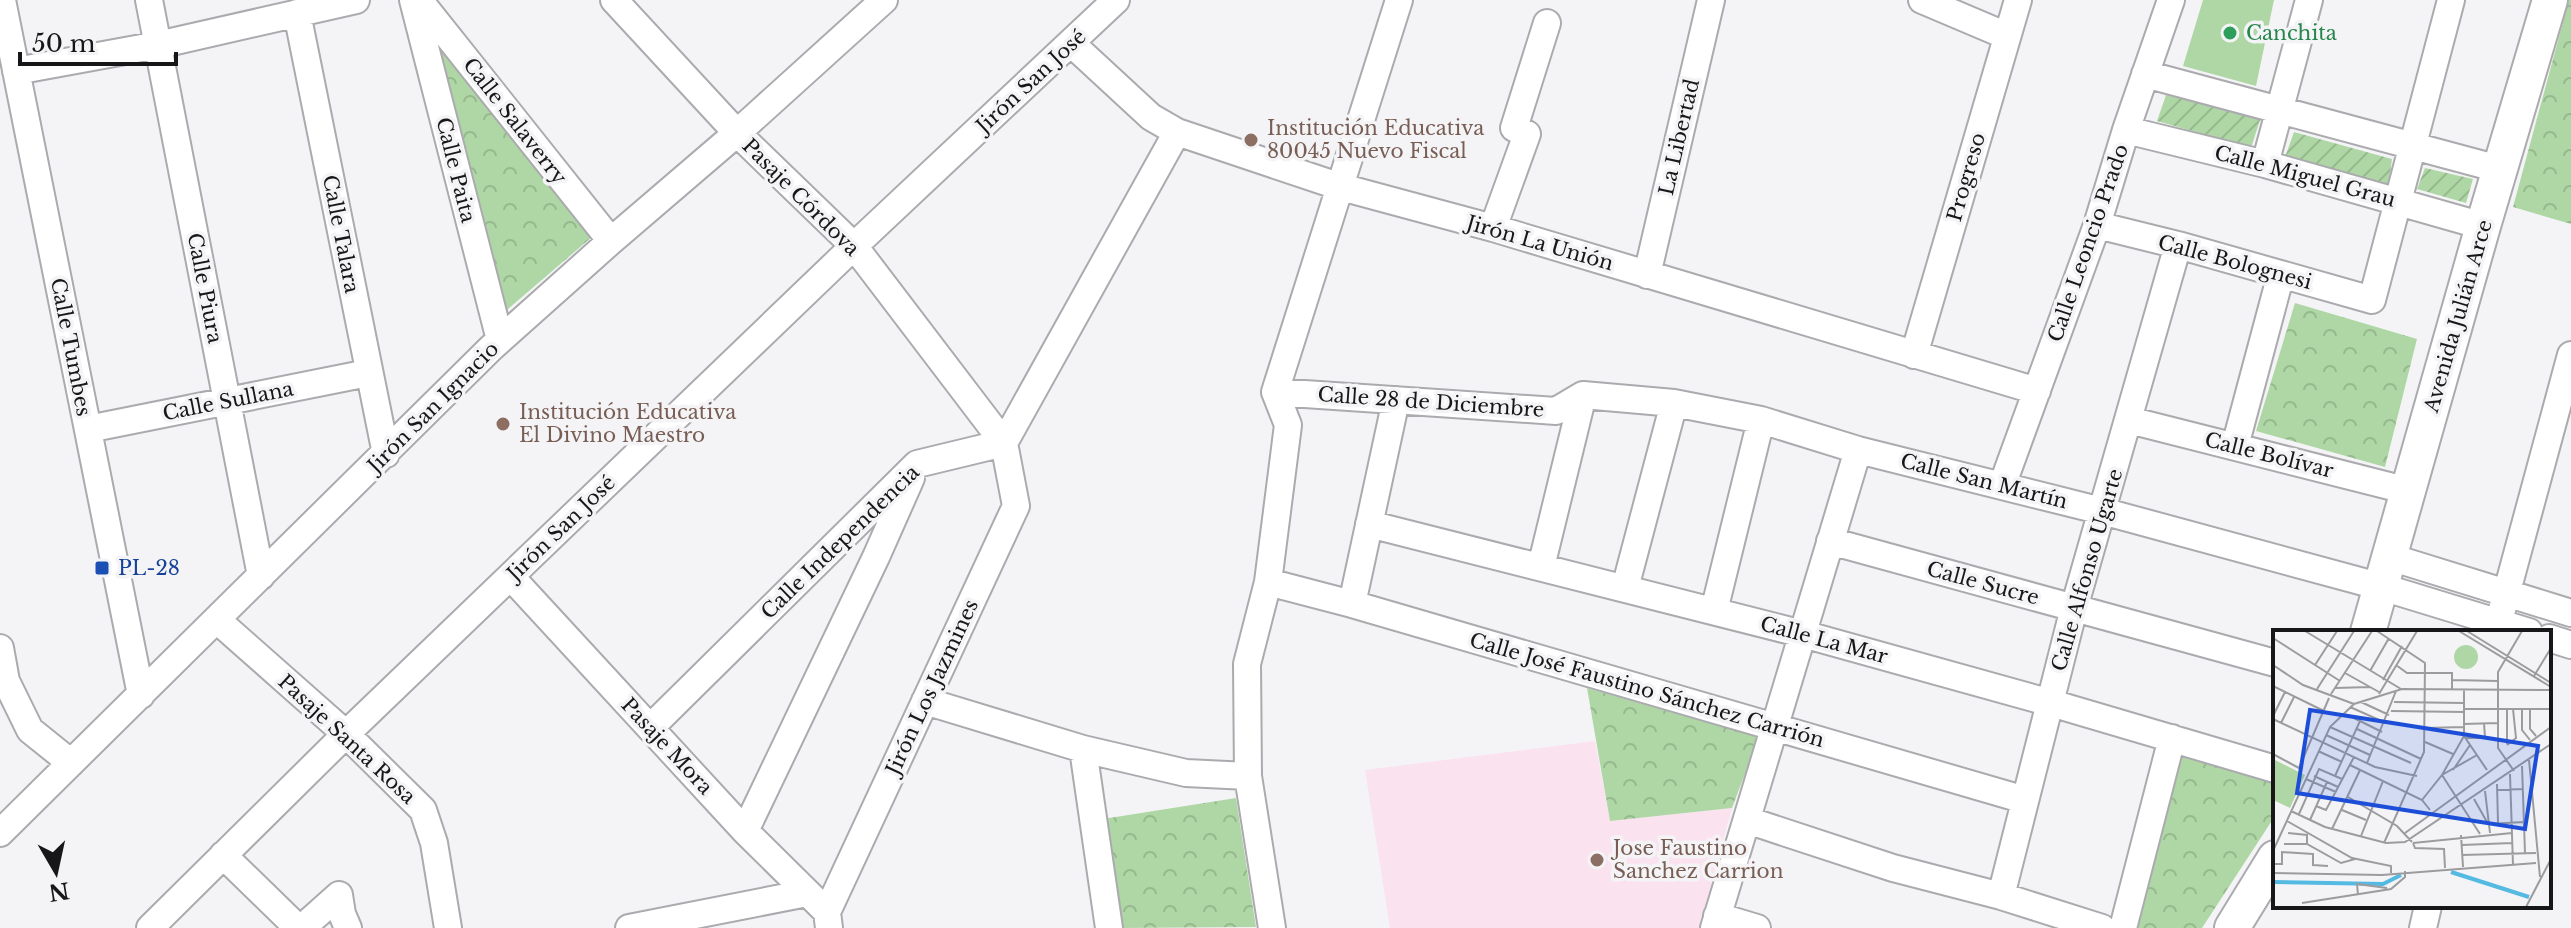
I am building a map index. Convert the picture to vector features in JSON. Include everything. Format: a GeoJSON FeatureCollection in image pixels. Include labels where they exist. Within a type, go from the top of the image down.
{"type":"FeatureCollection","features":[{"type":"Feature","properties":{"kind":"main road","name":"Avenida Julián Arce"},"geometry":{"type":"LineString","coordinates":[[2369,630],[2550,0]]}},
{"type":"Feature","properties":{"kind":"main road"},"geometry":{"type":"LineString","coordinates":[[2232,928],[2273,861]]}},
{"type":"Feature","properties":{"kind":"street","name":"Calle Tumbes"},"geometry":{"type":"LineString","coordinates":[[2,0],[141,695]]}},
{"type":"Feature","properties":{"kind":"street","name":"Calle Piura"},"geometry":{"type":"LineString","coordinates":[[149,0],[261,576]]}},
{"type":"Feature","properties":{"kind":"street"},"geometry":{"type":"LineString","coordinates":[[16,71],[158,45],[356,0]]}},
{"type":"Feature","properties":{"kind":"street","name":"Calle Paita"},"geometry":{"type":"LineString","coordinates":[[413,0],[500,340]]}},
{"type":"Feature","properties":{"kind":"street","name":"Calle Salaverry"},"geometry":{"type":"LineString","coordinates":[[419,0],[611,241]]}},
{"type":"Feature","properties":{"kind":"street","name":"Pasaje Córdova"},"geometry":{"type":"LineString","coordinates":[[614,0],[737,133],[854,246],[1004,443]]}},
{"type":"Feature","properties":{"kind":"street","name":"Jirón San Ignacio"},"geometry":{"type":"LineString","coordinates":[[0,833],[500,340],[884,0]]}},
{"type":"Feature","properties":{"kind":"street","name":"Jirón San José"},"geometry":{"type":"LineString","coordinates":[[150,928],[346,734],[854,246],[1116,0]]}},
{"type":"Feature","properties":{"kind":"street"},"geometry":{"type":"LineString","coordinates":[[1272,928],[1248,776],[1247,664],[1268,582],[1288,425],[1275,392],[1399,0]]}},
{"type":"Feature","properties":{"kind":"street","name":"La Libertad"},"geometry":{"type":"LineString","coordinates":[[1647,275],[1711,0]]}},
{"type":"Feature","properties":{"kind":"street"},"geometry":{"type":"LineString","coordinates":[[1922,0],[2007,36]]}},
{"type":"Feature","properties":{"kind":"street","name":"Progreso"},"geometry":{"type":"LineString","coordinates":[[1914,355],[2018,0]]}},
{"type":"Feature","properties":{"kind":"street","name":"Calle Leoncio Prado"},"geometry":{"type":"LineString","coordinates":[[2002,486],[2097,225],[2171,0]]}},
{"type":"Feature","properties":{"kind":"street"},"geometry":{"type":"LineString","coordinates":[[2265,164],[2309,0]]}},
{"type":"Feature","properties":{"kind":"street"},"geometry":{"type":"LineString","coordinates":[[2398,202],[2451,0]]}},
{"type":"Feature","properties":{"kind":"street","name":"Calle Talara"},"geometry":{"type":"LineString","coordinates":[[297,13],[386,454]]}},
{"type":"Feature","properties":{"kind":"street"},"geometry":{"type":"LineString","coordinates":[[1493,228],[1527,134],[1514,128],[1547,23]]}},
{"type":"Feature","properties":{"kind":"street","name":"Jirón La Unión"},"geometry":{"type":"LineString","coordinates":[[1072,44],[1151,117],[1177,132],[1341,187],[1493,228],[2037,391]]}},
{"type":"Feature","properties":{"kind":"street"},"geometry":{"type":"LineString","coordinates":[[2145,74],[2499,169]]}},
{"type":"Feature","properties":{"kind":"street","name":"Calle Miguel Grau"},"geometry":{"type":"LineString","coordinates":[[2126,130],[2265,164],[2483,226]]}},
{"type":"Feature","properties":{"kind":"street"},"geometry":{"type":"LineString","coordinates":[[1004,443],[1177,132]]}},
{"type":"Feature","properties":{"kind":"street","name":"Calle Bolognesi"},"geometry":{"type":"LineString","coordinates":[[2097,225],[2372,300],[2398,202]]}},
{"type":"Feature","properties":{"kind":"street","name":"Calle Alfonso Ugarte"},"geometry":{"type":"LineString","coordinates":[[2001,896],[2074,608],[2178,245]]}},
{"type":"Feature","properties":{"kind":"street"},"geometry":{"type":"LineString","coordinates":[[2235,446],[2281,274]]}},
{"type":"Feature","properties":{"kind":"street"},"geometry":{"type":"LineString","coordinates":[[2386,572],[2497,627],[2571,355]]}},
{"type":"Feature","properties":{"kind":"street","name":"Calle Sullana"},"geometry":{"type":"LineString","coordinates":[[88,429],[368,373]]}},
{"type":"Feature","properties":{"kind":"street","name":"Calle 28 de Diciembre"},"geometry":{"type":"LineString","coordinates":[[1275,392],[1556,411],[1583,395]]}},
{"type":"Feature","properties":{"kind":"street"},"geometry":{"type":"LineString","coordinates":[[1541,567],[1583,395]]}},
{"type":"Feature","properties":{"kind":"street","name":"Calle San Martín"},"geometry":{"type":"LineString","coordinates":[[1583,395],[1674,403],[1761,420],[1858,450],[2102,511],[2386,572]]}},
{"type":"Feature","properties":{"kind":"street"},"geometry":{"type":"LineString","coordinates":[[1352,604],[1396,400]]}},
{"type":"Feature","properties":{"kind":"street"},"geometry":{"type":"LineString","coordinates":[[1625,588],[1674,403]]}},
{"type":"Feature","properties":{"kind":"street"},"geometry":{"type":"LineString","coordinates":[[1714,611],[1761,420]]}},
{"type":"Feature","properties":{"kind":"street","name":"Calle Bolívar"},"geometry":{"type":"LineString","coordinates":[[2129,420],[2409,491]]}},
{"type":"Feature","properties":{"kind":"street","name":"Calle Independencia"},"geometry":{"type":"LineString","coordinates":[[650,728],[917,464],[1004,443]]}},
{"type":"Feature","properties":{"kind":"street","name":"Jirón Los Jazmines"},"geometry":{"type":"LineString","coordinates":[[828,920],[1016,506],[1004,443]]}},
{"type":"Feature","properties":{"kind":"street"},"geometry":{"type":"LineString","coordinates":[[1757,928],[1716,922],[1858,450]]}},
{"type":"Feature","properties":{"kind":"street"},"geometry":{"type":"LineString","coordinates":[[745,831],[917,464]]}},
{"type":"Feature","properties":{"kind":"street","name":"Calle La Mar"},"geometry":{"type":"LineString","coordinates":[[1369,524],[1803,634],[2273,768]]}},
{"type":"Feature","properties":{"kind":"street","name":"Calle Sucre"},"geometry":{"type":"LineString","coordinates":[[1830,541],[2273,662]]}},
{"type":"Feature","properties":{"kind":"street"},"geometry":{"type":"LineString","coordinates":[[2386,572],[2505,593],[2571,613]]}},
{"type":"Feature","properties":{"kind":"street","name":"Pasaje Mora"},"geometry":{"type":"LineString","coordinates":[[511,577],[745,831],[807,893],[828,920]]}},
{"type":"Feature","properties":{"kind":"street","name":"Calle José Faustino Sánchez Carrión"},"geometry":{"type":"LineString","coordinates":[[1268,582],[2025,800]]}},
{"type":"Feature","properties":{"kind":"street","name":"Pasaje Santa Rosa"},"geometry":{"type":"LineString","coordinates":[[217,620],[346,734],[423,810],[434,843],[448,928]]}},
{"type":"Feature","properties":{"kind":"street"},"geometry":{"type":"LineString","coordinates":[[2551,639],[2571,645]]}},
{"type":"Feature","properties":{"kind":"street"},"geometry":{"type":"LineString","coordinates":[[0,648],[6,681],[30,730],[71,763]]}},
{"type":"Feature","properties":{"kind":"street"},"geometry":{"type":"LineString","coordinates":[[925,701],[1083,749],[1186,773],[1248,776]]}},
{"type":"Feature","properties":{"kind":"street"},"geometry":{"type":"LineString","coordinates":[[2123,928],[2172,738]]}},
{"type":"Feature","properties":{"kind":"street"},"geometry":{"type":"LineString","coordinates":[[1083,749],[1109,928]]}},
{"type":"Feature","properties":{"kind":"street"},"geometry":{"type":"LineString","coordinates":[[1747,820],[1893,868],[2001,896],[2102,928]]}},
{"type":"Feature","properties":{"kind":"street"},"geometry":{"type":"LineString","coordinates":[[223,855],[300,928],[339,895],[348,928]]}},
{"type":"Feature","properties":{"kind":"street"},"geometry":{"type":"LineString","coordinates":[[629,928],[807,893]]}},
{"type":"Feature","properties":{"kind":"street"},"geometry":{"type":"LineString","coordinates":[[2423,928],[2428,908]]}},
{"type":"Feature","properties":{"kind":"shaded area"},"geometry":{"type":"Polygon","coordinates":[[[1595,741],[1610,821],[1732,808],[1699,928],[1390,928],[1365,770],[1595,741]]]}},
{"type":"Feature","properties":{"kind":"green space","name":"Canchita"},"geometry":{"type":"Polygon","coordinates":[[[2203,0],[2274,0],[2256,86],[2183,66],[2203,0]]]}},
{"type":"Feature","properties":{"kind":"green space"},"geometry":{"type":"Polygon","coordinates":[[[2571,0],[2571,224],[2513,207],[2571,0]]]}},
{"type":"Feature","properties":{"kind":"green space"},"geometry":{"type":"Polygon","coordinates":[[[420,6],[593,236],[501,315],[420,6]]]}},
{"type":"Feature","properties":{"kind":"green space"},"geometry":{"type":"Polygon","coordinates":[[[2166,95],[2261,117],[2251,148],[2157,121],[2166,95]]]}},
{"type":"Feature","properties":{"kind":"green space"},"geometry":{"type":"Polygon","coordinates":[[[2294,132],[2392,159],[2389,184],[2285,157],[2294,132]]]}},
{"type":"Feature","properties":{"kind":"green space"},"geometry":{"type":"Polygon","coordinates":[[[2425,168],[2473,179],[2466,203],[2417,189],[2425,168]]]}},
{"type":"Feature","properties":{"kind":"green space"},"geometry":{"type":"Polygon","coordinates":[[[2295,303],[2417,339],[2385,467],[2256,431],[2295,303]]]}},
{"type":"Feature","properties":{"kind":"green space"},"geometry":{"type":"Polygon","coordinates":[[[1587,688],[1759,737],[1732,808],[1610,821],[1587,688]]]}},
{"type":"Feature","properties":{"kind":"green space"},"geometry":{"type":"Polygon","coordinates":[[[2175,751],[2273,780],[2273,819],[2202,928],[2130,928],[2175,751]]]}},
{"type":"Feature","properties":{"kind":"green space"},"geometry":{"type":"Polygon","coordinates":[[[1236,798],[1256,927],[1120,928],[1103,819],[1236,798]]]}},
{"type":"Feature","properties":{"kind":"place","name":"Canchita"},"geometry":{"type":"Point","coordinates":[2230,33]}},
{"type":"Feature","properties":{"kind":"place","name":"Institución Educativa 80045 Nuevo Fiscal"},"geometry":{"type":"Point","coordinates":[1251,140]}},
{"type":"Feature","properties":{"kind":"place","name":"Institución Educativa El Divino Maestro"},"geometry":{"type":"Point","coordinates":[503,424]}},
{"type":"Feature","properties":{"kind":"place","name":"PL-28"},"geometry":{"type":"Point","coordinates":[102,568]}},
{"type":"Feature","properties":{"kind":"place","name":"Jose Faustino Sanchez Carrion"},"geometry":{"type":"Point","coordinates":[1597,860]}}]}
